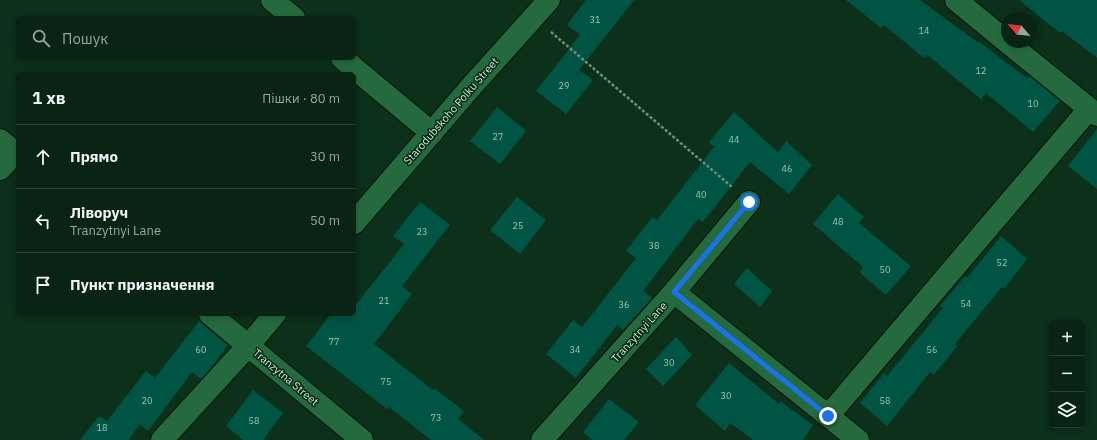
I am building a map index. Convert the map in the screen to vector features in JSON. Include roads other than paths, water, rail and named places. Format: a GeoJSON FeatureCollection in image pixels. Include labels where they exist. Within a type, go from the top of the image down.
{"type":"FeatureCollection","features":[{"type":"Feature","properties":{"kind":"street"},"geometry":{"type":"LineString","coordinates":[[272,0],[292,16]]}},
{"type":"Feature","properties":{"kind":"street","name":"Starodubskoho Polku Street"},"geometry":{"type":"LineString","coordinates":[[356,221],[549,0]]}},
{"type":"Feature","properties":{"kind":"street"},"geometry":{"type":"LineString","coordinates":[[956,0],[1001,37]]}},
{"type":"Feature","properties":{"kind":"street"},"geometry":{"type":"LineString","coordinates":[[828,416],[1093,112],[1014,48]]}},
{"type":"Feature","properties":{"kind":"street"},"geometry":{"type":"LineString","coordinates":[[344,60],[432,133]]}},
{"type":"Feature","properties":{"kind":"street"},"geometry":{"type":"LineString","coordinates":[[0,169],[11,149]]}},
{"type":"Feature","properties":{"kind":"street"},"geometry":{"type":"LineString","coordinates":[[674,292],[749,202]]}},
{"type":"Feature","properties":{"kind":"street","name":"Tranzytnyi Lane"},"geometry":{"type":"LineString","coordinates":[[542,440],[674,292],[858,440]]}},
{"type":"Feature","properties":{"kind":"street","name":"Tranzytna Street"},"geometry":{"type":"LineString","coordinates":[[212,316],[362,440]]}},
{"type":"Feature","properties":{"kind":"street"},"geometry":{"type":"LineString","coordinates":[[162,440],[248,346],[273,316]]}}]}
